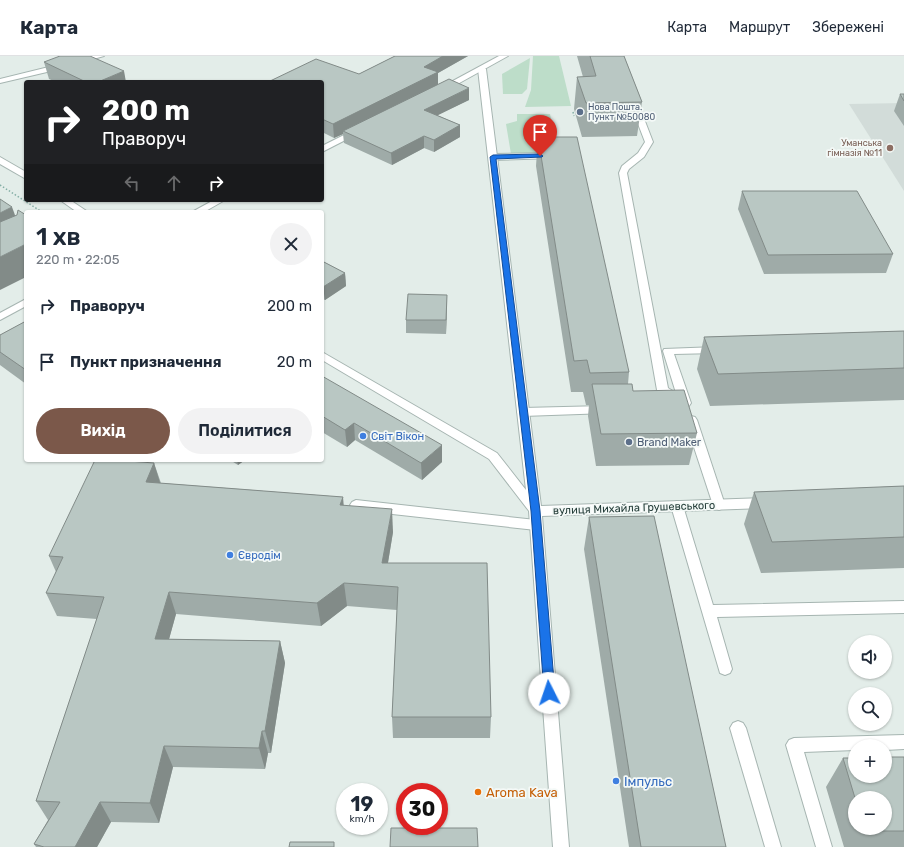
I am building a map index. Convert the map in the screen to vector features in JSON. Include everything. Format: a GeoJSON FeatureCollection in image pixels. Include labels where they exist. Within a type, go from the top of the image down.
{"type":"FeatureCollection","features":[{"type":"Feature","properties":{"kind":"street"},"geometry":{"type":"LineString","coordinates":[[0,81],[100,56]]}},
{"type":"Feature","properties":{"kind":"street"},"geometry":{"type":"LineString","coordinates":[[433,93],[482,69],[504,56]]}},
{"type":"Feature","properties":{"kind":"street"},"geometry":{"type":"LineString","coordinates":[[482,69],[536,518],[561,847]]}},
{"type":"Feature","properties":{"kind":"street"},"geometry":{"type":"LineString","coordinates":[[632,97],[650,142],[641,156],[625,168],[623,173],[665,403]]}},
{"type":"Feature","properties":{"kind":"street"},"geometry":{"type":"LineString","coordinates":[[324,148],[364,128]]}},
{"type":"Feature","properties":{"kind":"street"},"geometry":{"type":"LineString","coordinates":[[493,157],[564,155]]}},
{"type":"Feature","properties":{"kind":"street"},"geometry":{"type":"LineString","coordinates":[[0,160],[24,175]]}},
{"type":"Feature","properties":{"kind":"street"},"geometry":{"type":"LineString","coordinates":[[67,202],[78,210]]}},
{"type":"Feature","properties":{"kind":"street"},"geometry":{"type":"LineString","coordinates":[[201,210],[217,202]]}},
{"type":"Feature","properties":{"kind":"street"},"geometry":{"type":"LineString","coordinates":[[0,317],[24,303]]}},
{"type":"Feature","properties":{"kind":"street"},"geometry":{"type":"LineString","coordinates":[[719,505],[668,351],[731,349]]}},
{"type":"Feature","properties":{"kind":"street"},"geometry":{"type":"LineString","coordinates":[[324,356],[493,456],[536,518]]}},
{"type":"Feature","properties":{"kind":"street"},"geometry":{"type":"LineString","coordinates":[[663,390],[685,402]]}},
{"type":"Feature","properties":{"kind":"street"},"geometry":{"type":"LineString","coordinates":[[523,412],[612,410]]}},
{"type":"Feature","properties":{"kind":"street","name":"вулиця Михайла Грушевського"},"geometry":{"type":"LineString","coordinates":[[356,505],[536,518],[677,506],[781,502]]}},
{"type":"Feature","properties":{"kind":"street"},"geometry":{"type":"LineString","coordinates":[[677,506],[725,669]]}},
{"type":"Feature","properties":{"kind":"street"},"geometry":{"type":"LineString","coordinates":[[708,611],[904,607]]}},
{"type":"Feature","properties":{"kind":"street"},"geometry":{"type":"LineString","coordinates":[[738,728],[773,847]]}},
{"type":"Feature","properties":{"kind":"street"},"geometry":{"type":"LineString","coordinates":[[824,847],[794,745],[904,742]]}},
{"type":"Feature","properties":{"kind":"path"},"geometry":{"type":"LineString","coordinates":[[573,112],[574,116]]}},
{"type":"Feature","properties":{"kind":"path"},"geometry":{"type":"LineString","coordinates":[[0,185],[24,200]]}},
{"type":"Feature","properties":{"kind":"path"},"geometry":{"type":"LineString","coordinates":[[26,202],[39,210]]}},
{"type":"Feature","properties":{"kind":"shaded area","name":"Уманська гімназія №11"},"geometry":{"type":"Polygon","coordinates":[[[904,103],[904,191],[849,104],[904,103]]]}},
{"type":"Feature","properties":{"kind":"green space"},"geometry":{"type":"Polygon","coordinates":[[[533,56],[559,56],[571,106],[525,107],[531,90],[533,56]]]}},
{"type":"Feature","properties":{"kind":"green space"},"geometry":{"type":"Polygon","coordinates":[[[530,58],[527,89],[522,94],[503,94],[502,74],[530,58]]]}},
{"type":"Feature","properties":{"kind":"green space"},"geometry":{"type":"Polygon","coordinates":[[[517,114],[550,114],[559,152],[511,154],[506,124],[517,121],[517,114]]]}},
{"type":"Feature","properties":{"kind":"building"},"geometry":{"type":"Polygon","coordinates":[[[60,56],[90,56],[124,71],[103,80],[82,80],[44,62],[60,56]]]}},
{"type":"Feature","properties":{"kind":"building"},"geometry":{"type":"Polygon","coordinates":[[[395,56],[443,56],[424,67],[438,72],[333,124],[324,120],[324,80],[272,80],[316,59],[359,74],[395,56]]]}},
{"type":"Feature","properties":{"kind":"building"},"geometry":{"type":"Polygon","coordinates":[[[590,56],[624,56],[642,102],[586,103],[577,77],[596,76],[590,56]]]}},
{"type":"Feature","properties":{"kind":"building"},"geometry":{"type":"Polygon","coordinates":[[[449,79],[469,88],[424,110],[460,125],[434,140],[424,136],[391,153],[343,131],[449,79]]]}},
{"type":"Feature","properties":{"kind":"building"},"geometry":{"type":"Polygon","coordinates":[[[900,94],[904,94],[904,101],[900,94]]]}},
{"type":"Feature","properties":{"kind":"building"},"geometry":{"type":"Polygon","coordinates":[[[538,137],[577,137],[629,372],[590,373],[587,360],[574,361],[538,137]]]}},
{"type":"Feature","properties":{"kind":"building"},"geometry":{"type":"Polygon","coordinates":[[[742,191],[857,191],[893,254],[768,255],[742,191]]]}},
{"type":"Feature","properties":{"kind":"building"},"geometry":{"type":"Polygon","coordinates":[[[0,199],[12,207],[0,213],[0,199]]]}},
{"type":"Feature","properties":{"kind":"building"},"geometry":{"type":"Polygon","coordinates":[[[18,210],[24,214],[24,245],[0,257],[0,222],[17,215],[18,210]]]}},
{"type":"Feature","properties":{"kind":"building"},"geometry":{"type":"Polygon","coordinates":[[[324,262],[345,273],[324,286],[324,262]]]}},
{"type":"Feature","properties":{"kind":"building"},"geometry":{"type":"Polygon","coordinates":[[[408,294],[447,295],[446,320],[406,320],[408,294]]]}},
{"type":"Feature","properties":{"kind":"building"},"geometry":{"type":"Polygon","coordinates":[[[24,322],[24,369],[0,352],[0,335],[24,322]]]}},
{"type":"Feature","properties":{"kind":"building"},"geometry":{"type":"Polygon","coordinates":[[[904,331],[904,368],[718,374],[704,337],[904,331]]]}},
{"type":"Feature","properties":{"kind":"building"},"geometry":{"type":"Polygon","coordinates":[[[324,377],[442,445],[421,463],[354,423],[345,430],[324,417],[324,377]]]}},
{"type":"Feature","properties":{"kind":"building"},"geometry":{"type":"Polygon","coordinates":[[[592,384],[632,384],[633,391],[684,390],[697,433],[601,434],[592,384]]]}},
{"type":"Feature","properties":{"kind":"building"},"geometry":{"type":"Polygon","coordinates":[[[94,462],[154,463],[146,482],[343,497],[340,505],[392,509],[382,563],[487,563],[491,717],[392,717],[398,587],[344,583],[317,603],[169,592],[155,639],[280,641],[265,731],[262,731],[259,748],[164,746],[150,803],[100,802],[75,847],[44,847],[34,844],[60,802],[36,801],[104,597],[46,593],[63,557],[49,556],[94,462]]]}},
{"type":"Feature","properties":{"kind":"building"},"geometry":{"type":"Polygon","coordinates":[[[904,486],[904,537],[772,542],[754,492],[904,486]]]}},
{"type":"Feature","properties":{"kind":"building"},"geometry":{"type":"Polygon","coordinates":[[[654,516],[726,847],[641,847],[589,517],[654,516]]]}},
{"type":"Feature","properties":{"kind":"building"},"geometry":{"type":"Polygon","coordinates":[[[892,757],[904,757],[904,831],[892,831],[892,791],[853,791],[850,783],[892,783],[892,757]]]}},
{"type":"Feature","properties":{"kind":"building"},"geometry":{"type":"Polygon","coordinates":[[[843,758],[848,758],[848,775],[843,758]]]}},
{"type":"Feature","properties":{"kind":"building"},"geometry":{"type":"Polygon","coordinates":[[[391,828],[396,828],[396,835],[448,835],[448,828],[477,828],[478,847],[390,847],[391,828]]]}},
{"type":"Feature","properties":{"kind":"building"},"geometry":{"type":"Polygon","coordinates":[[[290,842],[334,842],[334,847],[289,847],[290,842]]]}},
{"type":"Feature","properties":{"kind":"place","name":"Нова Пошта. Пункт №50080"},"geometry":{"type":"Point","coordinates":[580,112]}},
{"type":"Feature","properties":{"kind":"place","name":"Уманська гімназія №11"},"geometry":{"type":"Point","coordinates":[890,148]}},
{"type":"Feature","properties":{"kind":"place","name":"Світ Вікон"},"geometry":{"type":"Point","coordinates":[363,436]}},
{"type":"Feature","properties":{"kind":"place","name":"Brand Maker"},"geometry":{"type":"Point","coordinates":[629,442]}},
{"type":"Feature","properties":{"kind":"place","name":"Євродім"},"geometry":{"type":"Point","coordinates":[230,555]}},
{"type":"Feature","properties":{"kind":"place","name":"Імпульс"},"geometry":{"type":"Point","coordinates":[616,781]}},
{"type":"Feature","properties":{"kind":"place","name":"Aroma Kava"},"geometry":{"type":"Point","coordinates":[478,792]}},
{"type":"Feature","properties":{"kind":"route"},"geometry":{"type":"LineString","coordinates":[[540,156],[493,157],[535,511],[549,693]]}}]}
